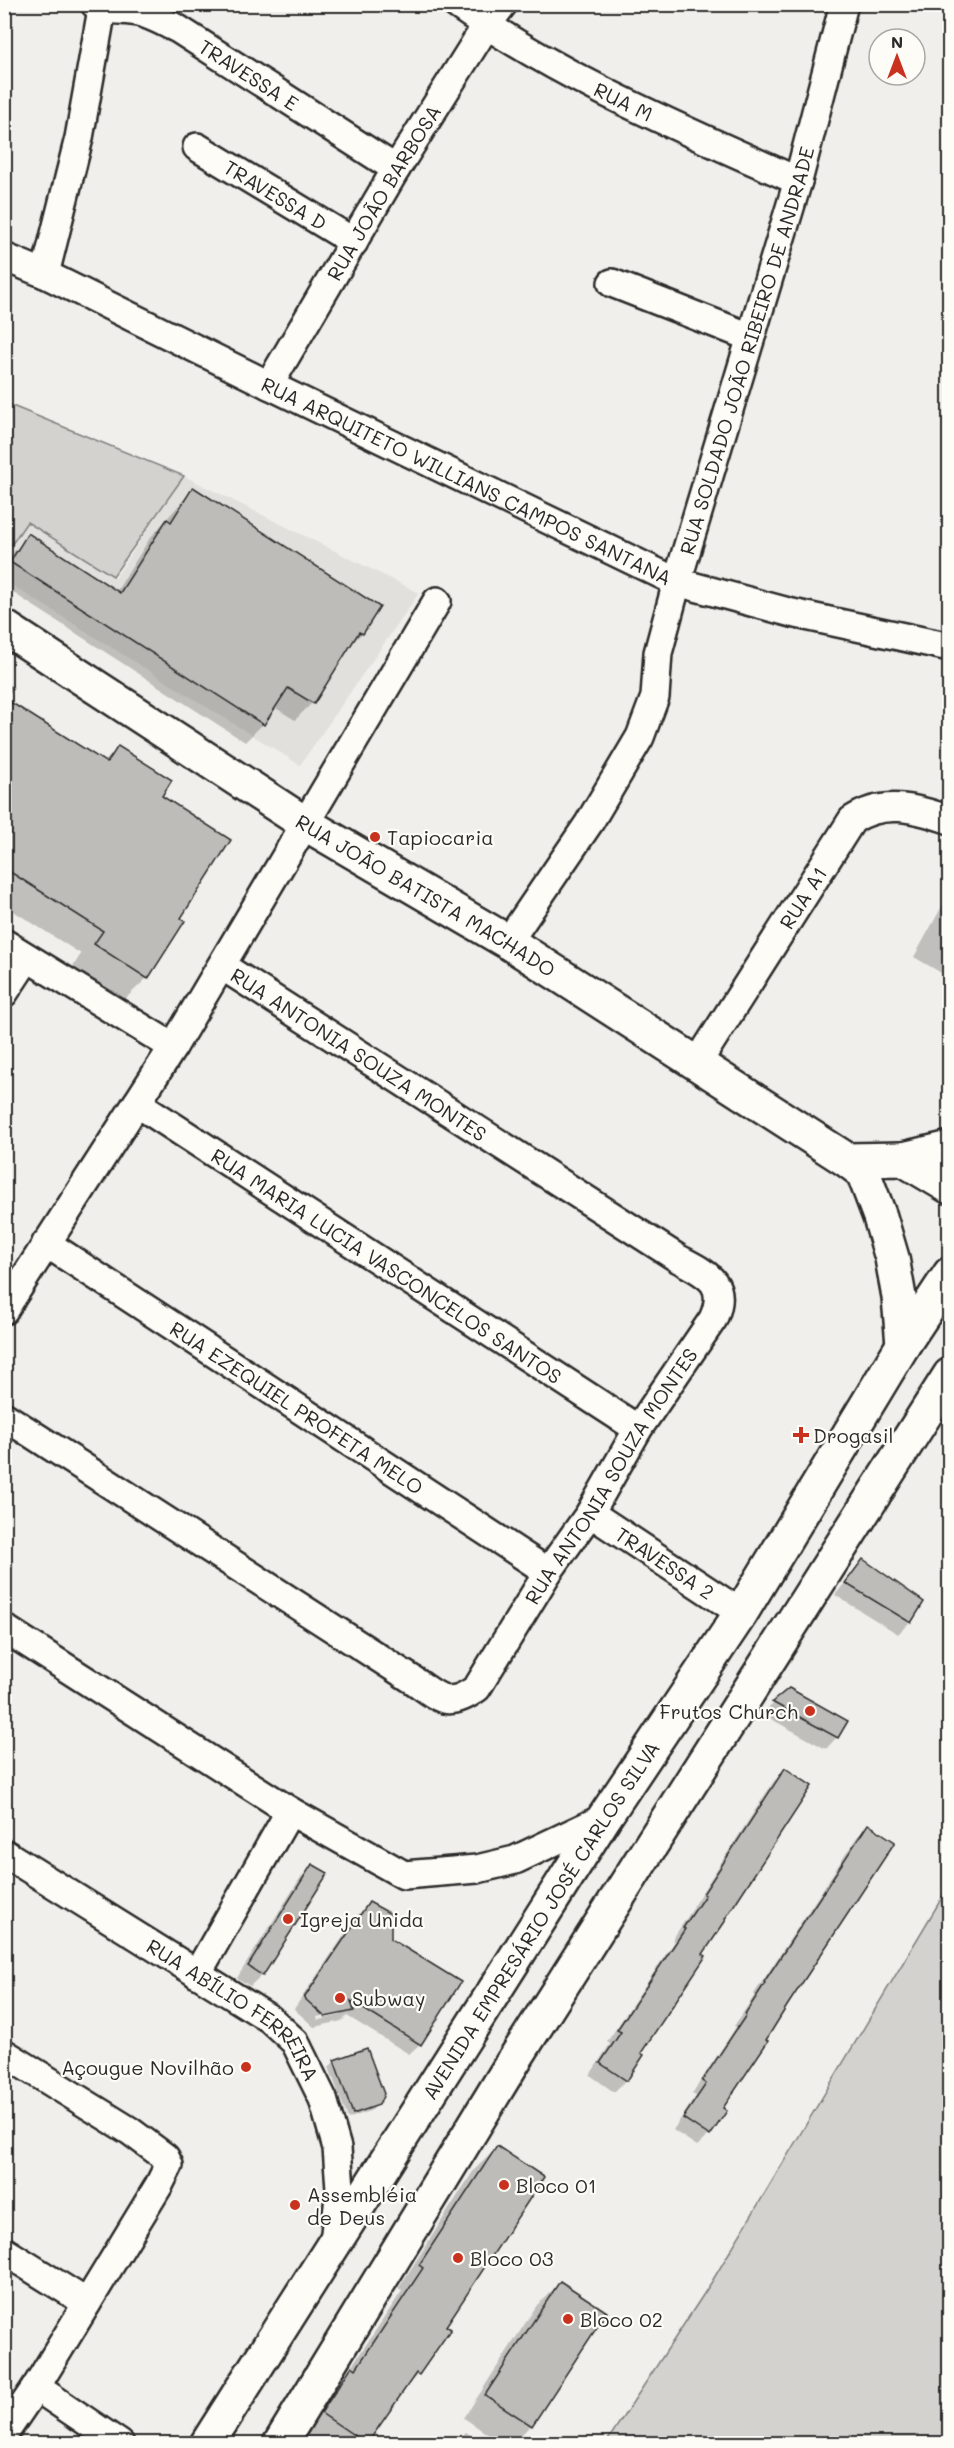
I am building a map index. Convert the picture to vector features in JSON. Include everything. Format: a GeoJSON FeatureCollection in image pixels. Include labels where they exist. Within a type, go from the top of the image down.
{"type":"FeatureCollection","features":[{"type":"Feature","properties":{"kind":"main road","name":"RUA JOÃO BATISTA MACHADO"},"geometry":{"type":"LineString","coordinates":[[4,627],[306,824],[508,942],[698,1062],[855,1166]]}},
{"type":"Feature","properties":{"kind":"main road"},"geometry":{"type":"LineString","coordinates":[[903,1346],[899,1298],[892,1258],[880,1217],[855,1166],[903,1159],[950,1148]]}},
{"type":"Feature","properties":{"kind":"main road"},"geometry":{"type":"LineString","coordinates":[[903,1159],[950,1187]]}},
{"type":"Feature","properties":{"kind":"main road","name":"AVENIDA EMPRESÁRIO JOSÉ CARLOS SILVA"},"geometry":{"type":"LineString","coordinates":[[207,2444],[604,1818],[741,1613],[903,1346],[950,1274]]}},
{"type":"Feature","properties":{"kind":"main road"},"geometry":{"type":"LineString","coordinates":[[280,2444],[519,2052],[950,1376]]}},
{"type":"Feature","properties":{"kind":"street","name":"RUA M"},"geometry":{"type":"LineString","coordinates":[[456,4],[486,26],[622,101],[798,181]]}},
{"type":"Feature","properties":{"kind":"street","name":"RUA JOÃO BARBOSA"},"geometry":{"type":"LineString","coordinates":[[268,385],[396,169],[502,4]]}},
{"type":"Feature","properties":{"kind":"street","name":"RUA SOLDADO JOÃO RIBEIRO DE ANDRADE"},"geometry":{"type":"LineString","coordinates":[[508,942],[589,823],[640,737],[655,697],[658,653],[677,582],[798,181],[843,4]]}},
{"type":"Feature","properties":{"kind":"street","name":"TRAVESSA E"},"geometry":{"type":"LineString","coordinates":[[101,6],[141,12],[178,29],[396,169]]}},
{"type":"Feature","properties":{"kind":"street"},"geometry":{"type":"LineString","coordinates":[[45,274],[79,138],[101,6]]}},
{"type":"Feature","properties":{"kind":"street","name":"TRAVESSA D"},"geometry":{"type":"LineString","coordinates":[[197,147],[354,242]]}},
{"type":"Feature","properties":{"kind":"street","name":"RUA ARQUITETO WILLIANS CAMPOS SANTANA"},"geometry":{"type":"LineString","coordinates":[[4,257],[45,274],[268,385],[677,582],[792,613],[950,647]]}},
{"type":"Feature","properties":{"kind":"street"},"geometry":{"type":"LineString","coordinates":[[612,283],[750,337]]}},
{"type":"Feature","properties":{"kind":"street"},"geometry":{"type":"LineString","coordinates":[[4,1310],[173,1047],[437,601]]}},
{"type":"Feature","properties":{"kind":"street","name":"RUA A1"},"geometry":{"type":"LineString","coordinates":[[698,1062],[852,820],[880,808],[897,807],[924,811],[950,820]]}},
{"type":"Feature","properties":{"kind":"street"},"geometry":{"type":"LineString","coordinates":[[4,943],[173,1047]]}},
{"type":"Feature","properties":{"kind":"street"},"geometry":{"type":"LineString","coordinates":[[4,993],[27,958]]}},
{"type":"Feature","properties":{"kind":"street","name":"RUA ANTONIA SOUZA MONTES"},"geometry":{"type":"LineString","coordinates":[[4,1416],[440,1698],[452,1702],[465,1697],[477,1688],[548,1572],[590,1513],[638,1429],[713,1319],[717,1310],[718,1292],[713,1280],[222,966]]}},
{"type":"Feature","properties":{"kind":"street","name":"RUA MARIA LUCIA VASCONCELOS SANTOS"},"geometry":{"type":"LineString","coordinates":[[137,1103],[638,1429]]}},
{"type":"Feature","properties":{"kind":"street","name":"RUA EZEQUIEL PROFETA MELO"},"geometry":{"type":"LineString","coordinates":[[46,1243],[548,1572]]}},
{"type":"Feature","properties":{"kind":"street","name":"TRAVESSA 2"},"geometry":{"type":"LineString","coordinates":[[590,1513],[741,1613]]}},
{"type":"Feature","properties":{"kind":"street"},"geometry":{"type":"LineString","coordinates":[[4,1628],[290,1811],[404,1875],[477,1869],[516,1860],[604,1818]]}},
{"type":"Feature","properties":{"kind":"street"},"geometry":{"type":"LineString","coordinates":[[197,1974],[290,1811]]}},
{"type":"Feature","properties":{"kind":"street","name":"RUA ABÍLIO FERREIRA"},"geometry":{"type":"LineString","coordinates":[[4,1853],[270,2019],[295,2042],[324,2099],[337,2148],[340,2188],[334,2245]]}},
{"type":"Feature","properties":{"kind":"street"},"geometry":{"type":"LineString","coordinates":[[4,2053],[130,2132],[168,2161],[166,2173],[36,2387],[4,2434]]}},
{"type":"Feature","properties":{"kind":"street"},"geometry":{"type":"LineString","coordinates":[[4,2251],[87,2302]]}},
{"type":"Feature","properties":{"kind":"street"},"geometry":{"type":"LineString","coordinates":[[36,2387],[120,2444]]}},
{"type":"Feature","properties":{"kind":"shaded area"},"geometry":{"type":"Polygon","coordinates":[[[5,403],[184,476],[113,576],[27,522],[5,554],[5,403]]]}},
{"type":"Feature","properties":{"kind":"shaded area"},"geometry":{"type":"Polygon","coordinates":[[[184,476],[419,593],[300,765],[5,581],[5,554],[27,522],[115,578],[184,476]]]}},
{"type":"Feature","properties":{"kind":"shaded area"},"geometry":{"type":"Polygon","coordinates":[[[949,1886],[949,2443],[606,2443],[711,2283],[949,1886]]]}},
{"type":"Feature","properties":{"kind":"building"},"geometry":{"type":"Polygon","coordinates":[[[193,487],[380,607],[363,634],[359,632],[314,704],[288,688],[264,725],[10,562],[28,533],[120,593],[167,519],[171,522],[193,487]]]}},
{"type":"Feature","properties":{"kind":"building"},"geometry":{"type":"Polygon","coordinates":[[[4,698],[107,763],[118,746],[172,780],[162,796],[231,840],[181,918],[185,921],[148,979],[94,944],[103,931],[4,868],[4,698]]]}},
{"type":"Feature","properties":{"kind":"building"},"geometry":{"type":"Polygon","coordinates":[[[863,1559],[924,1602],[911,1623],[845,1583],[863,1559]]]}},
{"type":"Feature","properties":{"kind":"building","name":"Frutos Church"},"geometry":{"type":"Polygon","coordinates":[[[789,1688],[848,1721],[838,1738],[772,1702],[789,1688]]]}},
{"type":"Feature","properties":{"kind":"building"},"geometry":{"type":"Polygon","coordinates":[[[785,1768],[812,1786],[703,1954],[706,1956],[641,2053],[644,2055],[627,2081],[600,2063],[621,2032],[617,2030],[685,1929],[683,1928],[705,1895],[703,1894],[785,1768]]]}},
{"type":"Feature","properties":{"kind":"building"},"geometry":{"type":"Polygon","coordinates":[[[868,1824],[895,1842],[787,2006],[766,2040],[768,2041],[723,2108],[727,2111],[710,2136],[683,2118],[706,2084],[702,2081],[746,2015],[764,1982],[868,1824]]]}},
{"type":"Feature","properties":{"kind":"building","name":"Igreja Unida"},"geometry":{"type":"Polygon","coordinates":[[[312,1864],[328,1873],[263,1976],[248,1966],[312,1864]]]}},
{"type":"Feature","properties":{"kind":"building"},"geometry":{"type":"Polygon","coordinates":[[[369,1902],[391,1914],[391,1939],[461,1982],[421,2045],[351,2001],[354,2011],[325,2017],[304,1998],[369,1902]]]}},
{"type":"Feature","properties":{"kind":"building"},"geometry":{"type":"Polygon","coordinates":[[[367,2048],[384,2094],[379,2105],[353,2114],[334,2060],[367,2048]]]}},
{"type":"Feature","properties":{"kind":"building"},"geometry":{"type":"Polygon","coordinates":[[[497,2146],[544,2177],[446,2326],[451,2329],[419,2375],[416,2373],[367,2444],[321,2413],[352,2366],[356,2369],[423,2268],[419,2265],[497,2146]]]}},
{"type":"Feature","properties":{"kind":"building"},"geometry":{"type":"Polygon","coordinates":[[[560,2281],[607,2312],[532,2426],[485,2395],[560,2281]]]}},
{"type":"Feature","properties":{"kind":"place","name":"Tapiocaria"},"geometry":{"type":"Point","coordinates":[375,837]}},
{"type":"Feature","properties":{"kind":"place","name":"Drogasil"},"geometry":{"type":"Point","coordinates":[801,1435]}},
{"type":"Feature","properties":{"kind":"place","name":"Frutos Church"},"geometry":{"type":"Point","coordinates":[810,1711]}},
{"type":"Feature","properties":{"kind":"place","name":"Igreja Unida"},"geometry":{"type":"Point","coordinates":[288,1919]}},
{"type":"Feature","properties":{"kind":"place","name":"Subway"},"geometry":{"type":"Point","coordinates":[340,1998]}},
{"type":"Feature","properties":{"kind":"place","name":"Açougue Novilhão"},"geometry":{"type":"Point","coordinates":[246,2067]}},
{"type":"Feature","properties":{"kind":"place","name":"Bloco 01"},"geometry":{"type":"Point","coordinates":[504,2185]}},
{"type":"Feature","properties":{"kind":"place","name":"Assembléia de Deus"},"geometry":{"type":"Point","coordinates":[295,2205]}},
{"type":"Feature","properties":{"kind":"place","name":"Bloco 03"},"geometry":{"type":"Point","coordinates":[458,2258]}},
{"type":"Feature","properties":{"kind":"place","name":"Bloco 02"},"geometry":{"type":"Point","coordinates":[568,2319]}}]}
